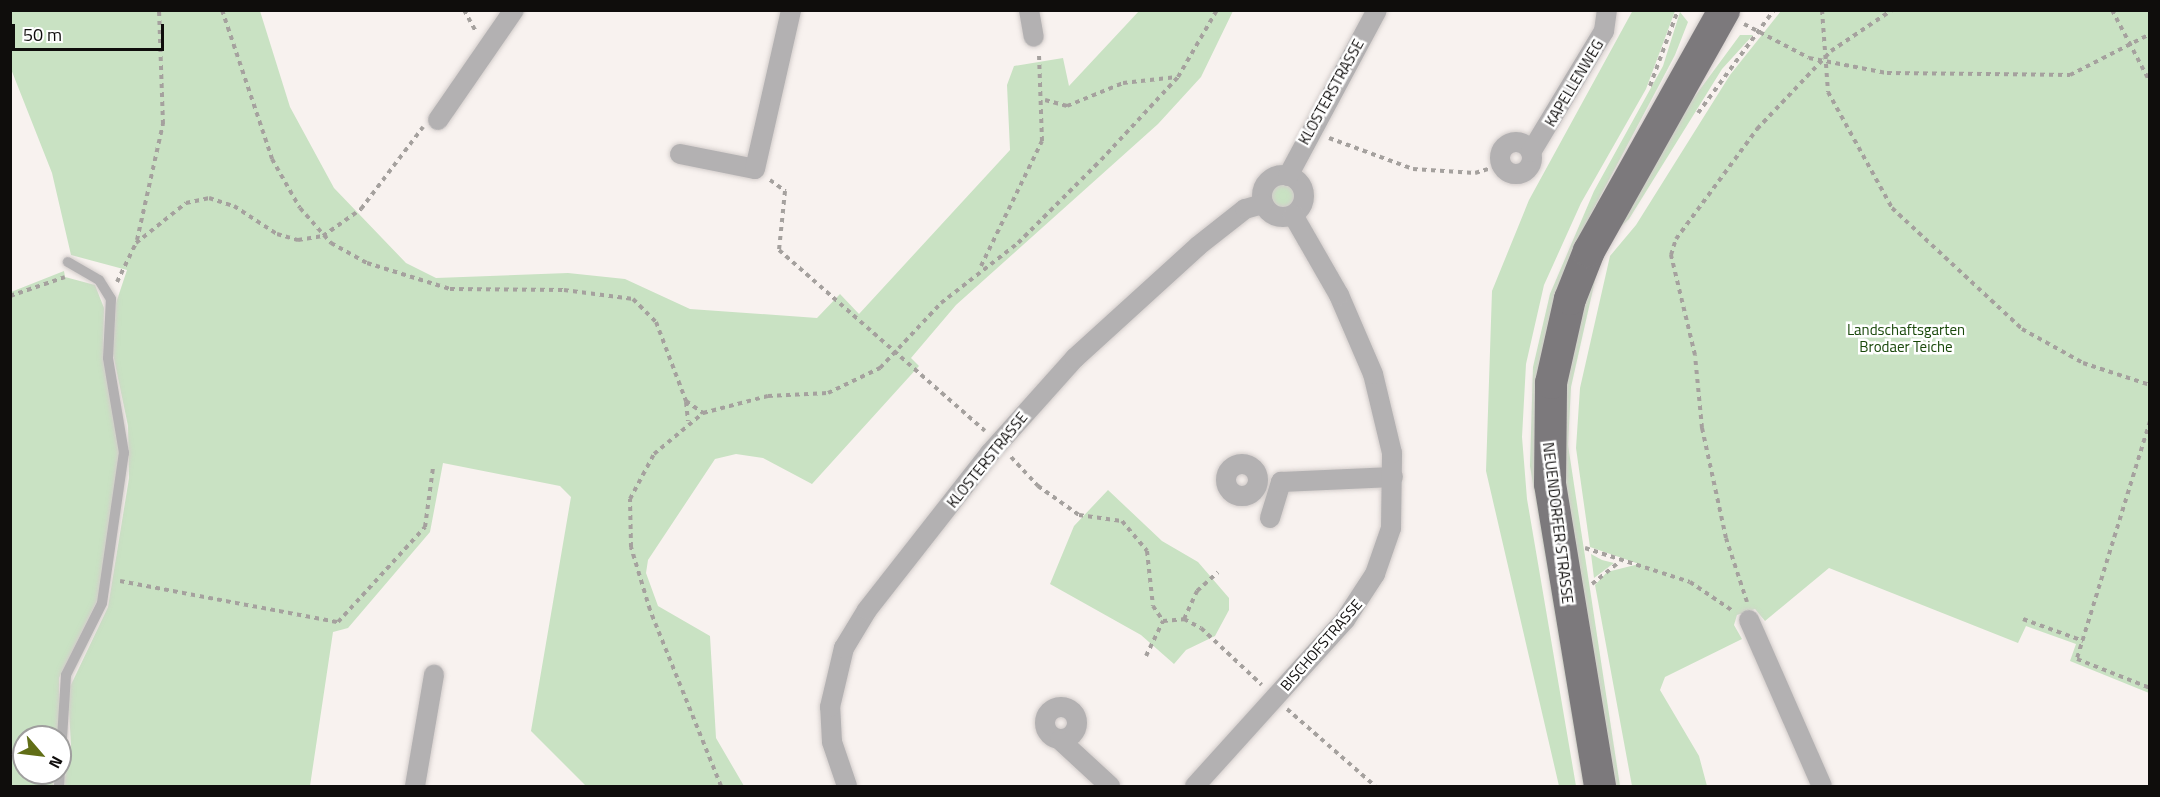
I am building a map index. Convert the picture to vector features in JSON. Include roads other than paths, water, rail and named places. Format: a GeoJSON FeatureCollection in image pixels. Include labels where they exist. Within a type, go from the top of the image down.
{"type":"FeatureCollection","features":[{"type":"Feature","properties":{"kind":"main road","name":"NEUENDORFER STRASSE"},"geometry":{"type":"LineString","coordinates":[[1600,786],[1550,484],[1551,383],[1589,251],[1723,11]]}},
{"type":"Feature","properties":{"kind":"street"},"geometry":{"type":"LineString","coordinates":[[438,120],[514,10]]}},
{"type":"Feature","properties":{"kind":"street"},"geometry":{"type":"LineString","coordinates":[[680,154],[756,169],[791,10]]}},
{"type":"Feature","properties":{"kind":"street"},"geometry":{"type":"LineString","coordinates":[[1029,10],[1034,37]]}},
{"type":"Feature","properties":{"kind":"street","name":"KLOSTERSTRASSE"},"geometry":{"type":"LineString","coordinates":[[1288,176],[1310,130],[1377,10]]}},
{"type":"Feature","properties":{"kind":"street","name":"KAPELLENWEG"},"geometry":{"type":"LineString","coordinates":[[1501,165],[1509,173],[1524,172],[1531,152],[1604,31],[1607,10]]}},
{"type":"Feature","properties":{"kind":"street"},"geometry":{"type":"LineString","coordinates":[[1288,176],[1299,183],[1304,197],[1293,215],[1272,215],[1263,204],[1268,182],[1288,176]]}},
{"type":"Feature","properties":{"kind":"street","name":"KLOSTERSTRASSE"},"geometry":{"type":"LineString","coordinates":[[847,786],[832,742],[830,707],[844,648],[867,610],[990,453],[1075,358],[1198,246],[1245,209],[1263,204]]}},
{"type":"Feature","properties":{"kind":"street","name":"BISCHOFSTRASSE"},"geometry":{"type":"LineString","coordinates":[[1195,786],[1345,620],[1375,574],[1392,528],[1393,477],[1385,416],[1358,334],[1293,215]]}},
{"type":"Feature","properties":{"kind":"street"},"geometry":{"type":"LineString","coordinates":[[1258,482],[1393,477]]}},
{"type":"Feature","properties":{"kind":"street"},"geometry":{"type":"LineString","coordinates":[[1270,518],[1281,482]]}},
{"type":"Feature","properties":{"kind":"street"},"geometry":{"type":"LineString","coordinates":[[1749,620],[1822,786]]}},
{"type":"Feature","properties":{"kind":"street"},"geometry":{"type":"LineString","coordinates":[[415,786],[434,675]]}},
{"type":"Feature","properties":{"kind":"street"},"geometry":{"type":"LineString","coordinates":[[1060,740],[1110,786]]}},
{"type":"Feature","properties":{"kind":"lane"},"geometry":{"type":"LineString","coordinates":[[59,786],[66,675],[94,621],[107,579],[124,453],[108,358],[111,299],[99,280],[72,264]]}},
{"type":"Feature","properties":{"kind":"park label","name":"Landschaftsgarten Brodaer Teiche"},"geometry":{"type":"Point","coordinates":[1906,338]}}]}
